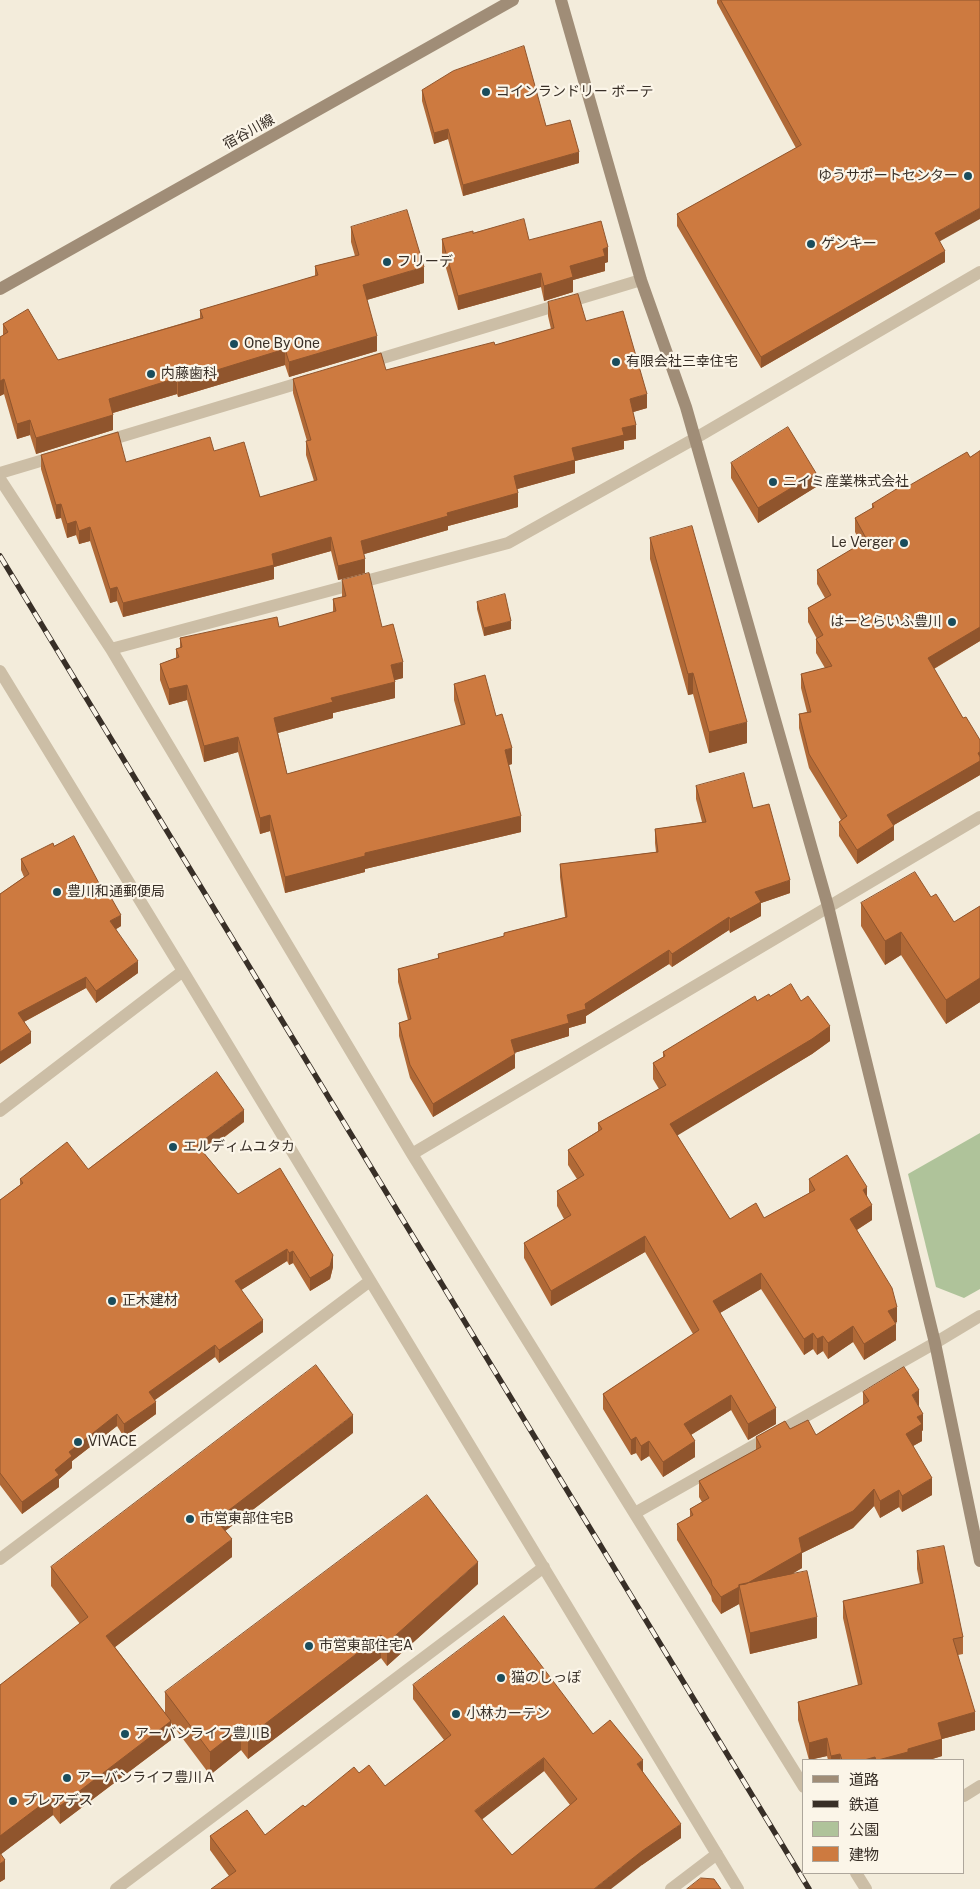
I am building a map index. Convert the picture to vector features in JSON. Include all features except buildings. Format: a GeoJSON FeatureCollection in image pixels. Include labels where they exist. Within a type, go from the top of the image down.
{"type":"FeatureCollection","features":[{"type":"Feature","properties":{"kind":"street","name":"宿谷川線"},"geometry":{"type":"LineString","coordinates":[[0,289],[513,0]]}},
{"type":"Feature","properties":{"kind":"street"},"geometry":{"type":"LineString","coordinates":[[561,0],[641,280],[686,407],[828,906],[935,1343],[980,1561]]}},
{"type":"Feature","properties":{"kind":"street"},"geometry":{"type":"LineString","coordinates":[[111,649],[508,543],[694,439],[980,272]]}},
{"type":"Feature","properties":{"kind":"street"},"geometry":{"type":"LineString","coordinates":[[354,366],[641,280]]}},
{"type":"Feature","properties":{"kind":"street"},"geometry":{"type":"LineString","coordinates":[[86,447],[326,375]]}},
{"type":"Feature","properties":{"kind":"street"},"geometry":{"type":"LineString","coordinates":[[0,473],[67,453]]}},
{"type":"Feature","properties":{"kind":"street"},"geometry":{"type":"LineString","coordinates":[[0,479],[111,649],[412,1154],[802,1784]]}},
{"type":"Feature","properties":{"kind":"street"},"geometry":{"type":"LineString","coordinates":[[0,671],[183,970],[738,1889]]}},
{"type":"Feature","properties":{"kind":"street"},"geometry":{"type":"LineString","coordinates":[[412,1154],[980,817]]}},
{"type":"Feature","properties":{"kind":"street"},"geometry":{"type":"LineString","coordinates":[[0,1111],[183,970]]}},
{"type":"Feature","properties":{"kind":"street"},"geometry":{"type":"LineString","coordinates":[[0,1559],[370,1281]]}},
{"type":"Feature","properties":{"kind":"street"},"geometry":{"type":"LineString","coordinates":[[635,1513],[980,1316]]}},
{"type":"Feature","properties":{"kind":"street"},"geometry":{"type":"LineString","coordinates":[[116,1889],[544,1568]]}},
{"type":"Feature","properties":{"kind":"street"},"geometry":{"type":"LineString","coordinates":[[965,1795],[980,1786]]}},
{"type":"Feature","properties":{"kind":"street"},"geometry":{"type":"LineString","coordinates":[[670,1889],[717,1854]]}},
{"type":"Feature","properties":{"kind":"street"},"geometry":{"type":"LineString","coordinates":[[857,1874],[866,1889]]}},
{"type":"Feature","properties":{"kind":"green space"},"geometry":{"type":"Polygon","coordinates":[[[980,1133],[980,1289],[964,1298],[936,1287],[908,1174],[980,1133]]]}},
{"type":"Feature","properties":{"kind":"railway"},"geometry":{"type":"LineString","coordinates":[[0,556],[809,1889]]}},
{"type":"Feature","properties":{"kind":"place","name":"コインランドリー ボーテ"},"geometry":{"type":"Point","coordinates":[486,92]}},
{"type":"Feature","properties":{"kind":"place","name":"ゆうサポートセンター"},"geometry":{"type":"Point","coordinates":[968,176]}},
{"type":"Feature","properties":{"kind":"place","name":"ゲンキー"},"geometry":{"type":"Point","coordinates":[811,244]}},
{"type":"Feature","properties":{"kind":"place","name":"フリーデ"},"geometry":{"type":"Point","coordinates":[387,262]}},
{"type":"Feature","properties":{"kind":"place","name":"One By One"},"geometry":{"type":"Point","coordinates":[234,344]}},
{"type":"Feature","properties":{"kind":"place","name":"有限会社三幸住宅"},"geometry":{"type":"Point","coordinates":[616,362]}},
{"type":"Feature","properties":{"kind":"place","name":"内藤歯科"},"geometry":{"type":"Point","coordinates":[151,374]}},
{"type":"Feature","properties":{"kind":"place","name":"ニイミ産業株式会社"},"geometry":{"type":"Point","coordinates":[773,482]}},
{"type":"Feature","properties":{"kind":"place","name":"Le Verger"},"geometry":{"type":"Point","coordinates":[904,543]}},
{"type":"Feature","properties":{"kind":"place","name":"はーとらいふ豊川"},"geometry":{"type":"Point","coordinates":[952,622]}},
{"type":"Feature","properties":{"kind":"place","name":"豊川和通郵便局"},"geometry":{"type":"Point","coordinates":[57,892]}},
{"type":"Feature","properties":{"kind":"place","name":"エルディムユタカ"},"geometry":{"type":"Point","coordinates":[173,1147]}},
{"type":"Feature","properties":{"kind":"place","name":"正木建材"},"geometry":{"type":"Point","coordinates":[112,1301]}},
{"type":"Feature","properties":{"kind":"place","name":"VIVACE"},"geometry":{"type":"Point","coordinates":[78,1442]}},
{"type":"Feature","properties":{"kind":"place","name":"市営東部住宅B"},"geometry":{"type":"Point","coordinates":[190,1519]}},
{"type":"Feature","properties":{"kind":"place","name":"市営東部住宅A"},"geometry":{"type":"Point","coordinates":[309,1646]}},
{"type":"Feature","properties":{"kind":"place","name":"猫のしっぽ"},"geometry":{"type":"Point","coordinates":[501,1678]}},
{"type":"Feature","properties":{"kind":"place","name":"小林カーテン"},"geometry":{"type":"Point","coordinates":[456,1714]}},
{"type":"Feature","properties":{"kind":"place","name":"アーバンライフ豊川B"},"geometry":{"type":"Point","coordinates":[125,1734]}},
{"type":"Feature","properties":{"kind":"place","name":"アーバンライフ豊川Ａ"},"geometry":{"type":"Point","coordinates":[67,1778]}},
{"type":"Feature","properties":{"kind":"place","name":"プレアデス"},"geometry":{"type":"Point","coordinates":[13,1801]}}]}
